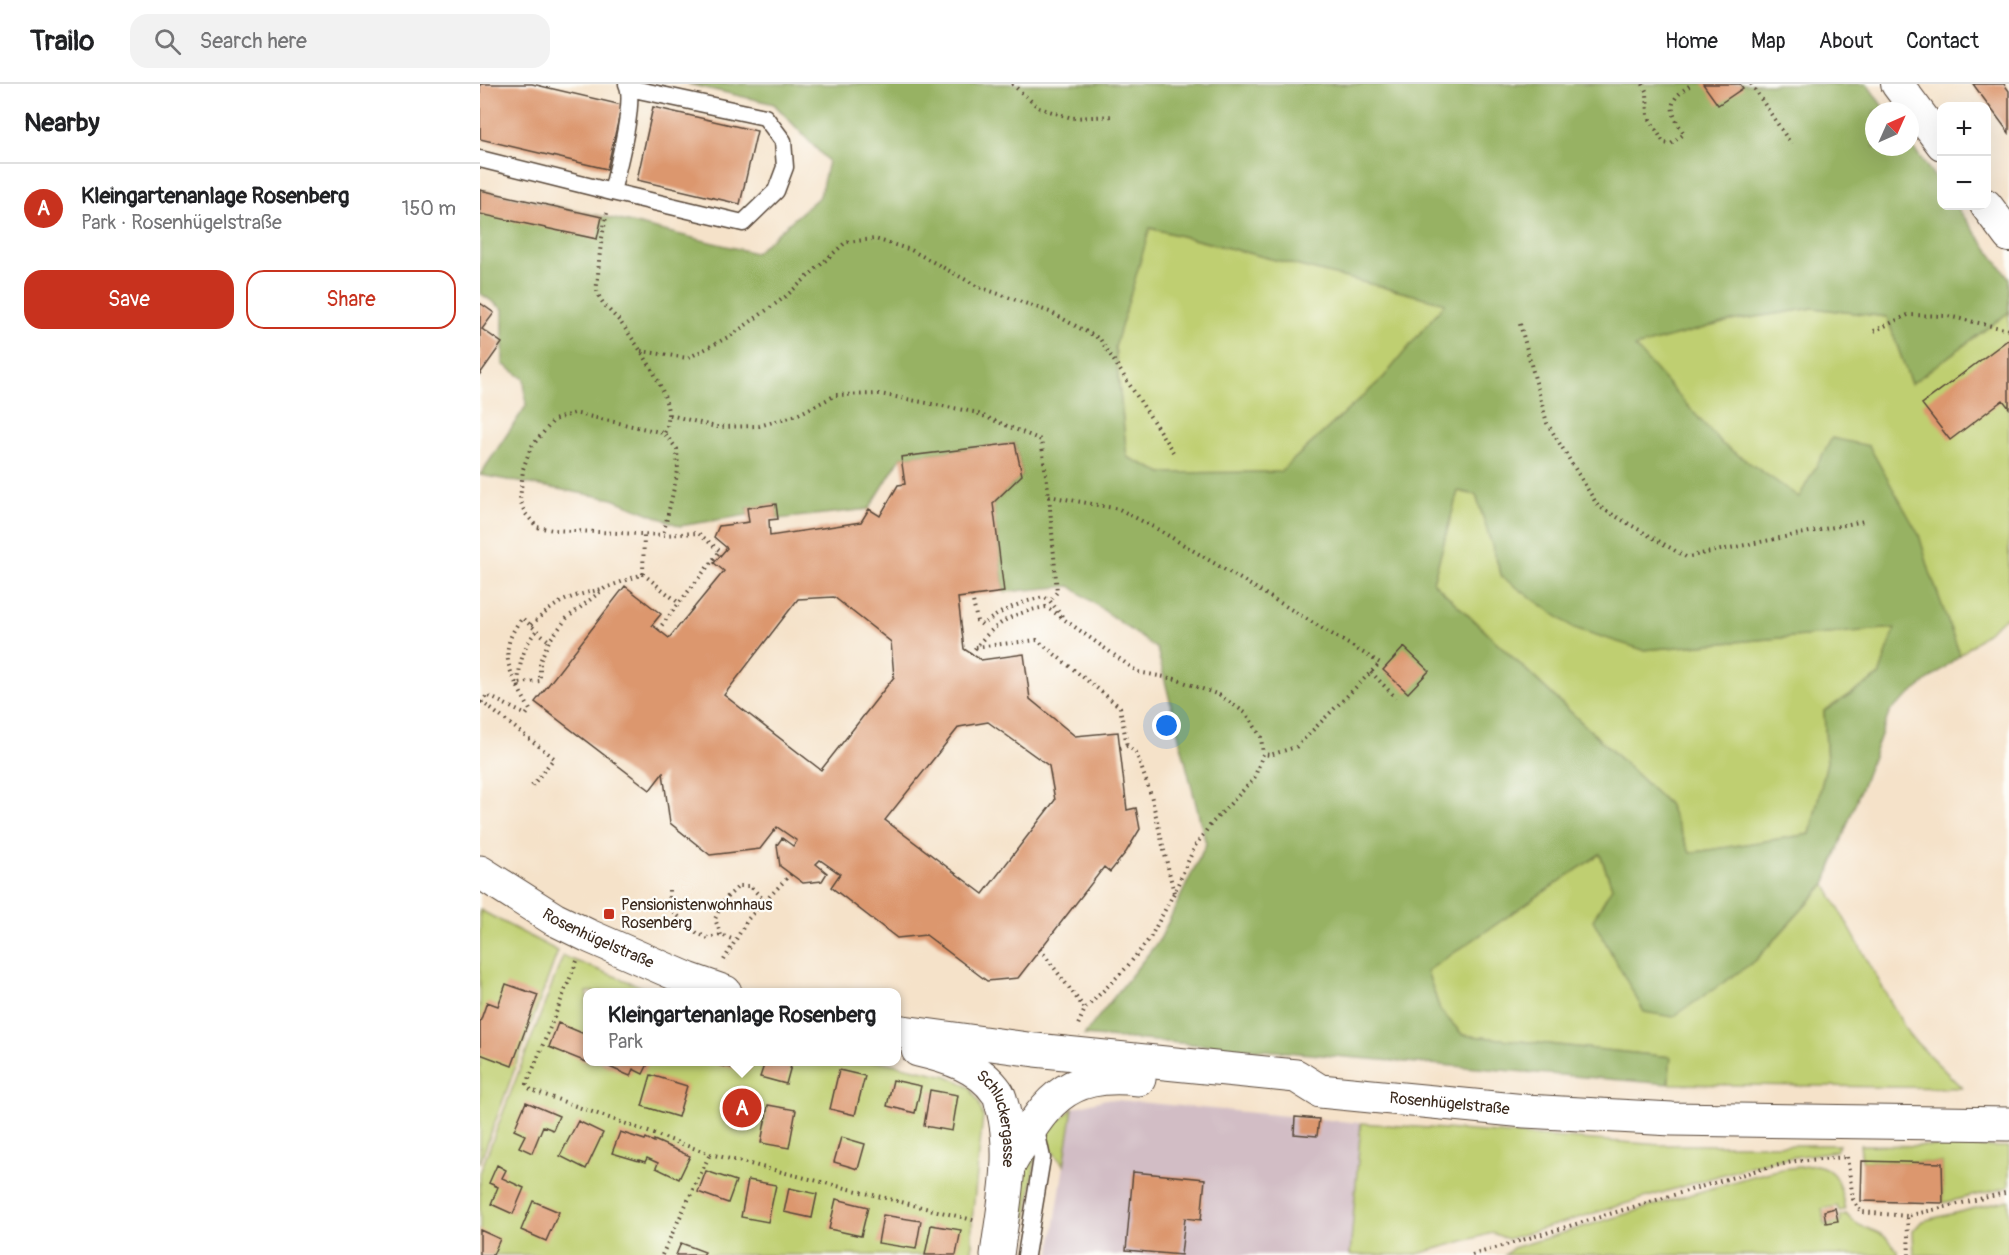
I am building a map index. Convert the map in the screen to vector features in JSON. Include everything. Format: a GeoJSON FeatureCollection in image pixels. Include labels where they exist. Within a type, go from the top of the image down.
{"type":"FeatureCollection","features":[{"type":"Feature","properties":{"kind":"main road","name":"Rosenhügelstraße"},"geometry":{"type":"LineString","coordinates":[[480,872],[554,918],[588,936],[688,979],[724,978]]}},
{"type":"Feature","properties":{"kind":"main road","name":"Rosenhügelstraße"},"geometry":{"type":"LineString","coordinates":[[901,1032],[1035,1050],[1296,1076],[1320,1091],[1525,1111],[1672,1119],[2009,1124]]}},
{"type":"Feature","properties":{"kind":"main road","name":"Schluckergasse"},"geometry":{"type":"LineString","coordinates":[[901,1044],[952,1059],[983,1076],[999,1094],[1006,1121],[1008,1167],[999,1240]]}},
{"type":"Feature","properties":{"kind":"main road"},"geometry":{"type":"LineString","coordinates":[[1008,1167],[1035,1121],[1052,1101],[1077,1084],[1102,1077],[1135,1078],[1297,1094],[1320,1091]]}},
{"type":"Feature","properties":{"kind":"street"},"geometry":{"type":"LineString","coordinates":[[1897,84],[1937,139]]}},
{"type":"Feature","properties":{"kind":"street"},"geometry":{"type":"LineString","coordinates":[[1990,210],[2009,236]]}},
{"type":"Feature","properties":{"kind":"lane"},"geometry":{"type":"LineString","coordinates":[[480,159],[612,192],[743,223],[776,191],[785,167],[783,141],[765,117],[628,86],[630,106],[612,192]]}},
{"type":"Feature","properties":{"kind":"lane"},"geometry":{"type":"LineString","coordinates":[[1026,1255],[1042,1158],[1035,1121]]}},
{"type":"Feature","properties":{"kind":"path"},"geometry":{"type":"LineString","coordinates":[[1012,84],[1039,108],[1072,118],[1115,116]]}},
{"type":"Feature","properties":{"kind":"path"},"geometry":{"type":"LineString","coordinates":[[1643,84],[1647,93],[1648,116],[1664,143],[1671,144],[1684,134],[1672,115],[1672,103],[1679,93],[1692,84]]}},
{"type":"Feature","properties":{"kind":"path"},"geometry":{"type":"LineString","coordinates":[[1751,84],[1791,144]]}},
{"type":"Feature","properties":{"kind":"path"},"geometry":{"type":"LineString","coordinates":[[612,192],[600,248],[597,290],[606,308],[619,321],[641,351],[656,377],[670,415],[668,428],[664,433]]}},
{"type":"Feature","properties":{"kind":"path"},"geometry":{"type":"LineString","coordinates":[[641,351],[688,358],[732,335],[785,297],[846,242],[875,239],[911,250],[979,287],[1050,312],[1100,339],[1173,452]]}},
{"type":"Feature","properties":{"kind":"path"},"geometry":{"type":"LineString","coordinates":[[1874,331],[1908,315],[1948,316],[2009,330]]}},
{"type":"Feature","properties":{"kind":"path"},"geometry":{"type":"LineString","coordinates":[[1520,324],[1547,423],[1598,506],[1686,557],[1864,520]]}},
{"type":"Feature","properties":{"kind":"path"},"geometry":{"type":"LineString","coordinates":[[670,415],[716,427],[759,426],[797,414],[836,395],[880,394],[974,412],[1041,440],[1049,496],[1057,592],[1050,601]]}},
{"type":"Feature","properties":{"kind":"path"},"geometry":{"type":"LineString","coordinates":[[658,630],[720,551],[698,533],[663,535],[553,531],[537,527],[525,513],[520,500],[523,469],[531,447],[554,420],[574,413],[664,433],[677,449],[678,471],[663,535]]}},
{"type":"Feature","properties":{"kind":"path"},"geometry":{"type":"LineString","coordinates":[[1049,496],[1119,509],[1159,530],[1380,663],[1296,747],[1270,755],[1263,754]]}},
{"type":"Feature","properties":{"kind":"path"},"geometry":{"type":"LineString","coordinates":[[643,574],[644,534]]}},
{"type":"Feature","properties":{"kind":"path"},"geometry":{"type":"LineString","coordinates":[[531,625],[554,605],[567,598],[605,588],[643,574]]}},
{"type":"Feature","properties":{"kind":"path"},"geometry":{"type":"LineString","coordinates":[[643,574],[679,603]]}},
{"type":"Feature","properties":{"kind":"path"},"geometry":{"type":"LineString","coordinates":[[518,685],[540,681],[540,661],[549,641],[567,618],[605,588]]}},
{"type":"Feature","properties":{"kind":"path"},"geometry":{"type":"LineString","coordinates":[[972,596],[977,621],[982,625],[998,613],[1023,601],[1044,597],[1065,620]]}},
{"type":"Feature","properties":{"kind":"path"},"geometry":{"type":"LineString","coordinates":[[971,654],[987,633],[1004,620],[1027,610],[1046,607],[1138,672],[1175,679],[1219,695],[1247,714],[1261,737],[1263,754],[1254,779],[1211,824],[1194,846],[1174,893],[1150,938],[1126,968],[1085,1009],[1077,1028]]}},
{"type":"Feature","properties":{"kind":"path"},"geometry":{"type":"LineString","coordinates":[[532,786],[554,758],[482,702],[487,695],[526,715],[530,710],[510,673],[507,652],[513,630],[522,618],[549,641]]}},
{"type":"Feature","properties":{"kind":"path"},"geometry":{"type":"LineString","coordinates":[[518,685],[520,660],[526,644],[537,630]]}},
{"type":"Feature","properties":{"kind":"path"},"geometry":{"type":"LineString","coordinates":[[976,647],[1037,640],[1120,707],[1127,746],[1136,752],[1151,795],[1174,893]]}},
{"type":"Feature","properties":{"kind":"path"},"geometry":{"type":"LineString","coordinates":[[1371,672],[1396,698]]}},
{"type":"Feature","properties":{"kind":"path"},"geometry":{"type":"LineString","coordinates":[[1120,748],[1127,746]]}},
{"type":"Feature","properties":{"kind":"path"},"geometry":{"type":"LineString","coordinates":[[724,978],[735,940],[748,919],[791,874]]}},
{"type":"Feature","properties":{"kind":"path"},"geometry":{"type":"LineString","coordinates":[[721,935],[715,919],[724,900],[739,886],[750,886],[765,901]]}},
{"type":"Feature","properties":{"kind":"path"},"geometry":{"type":"LineString","coordinates":[[669,890],[669,908],[697,933],[708,938],[721,935],[735,940]]}},
{"type":"Feature","properties":{"kind":"path"},"geometry":{"type":"LineString","coordinates":[[588,936],[526,1084],[531,1090],[710,1154],[999,1240]]}},
{"type":"Feature","properties":{"kind":"path"},"geometry":{"type":"LineString","coordinates":[[1040,949],[1085,1009]]}},
{"type":"Feature","properties":{"kind":"path"},"geometry":{"type":"LineString","coordinates":[[1843,1123],[1853,1198],[1861,1212],[1907,1216],[2009,1192]]}},
{"type":"Feature","properties":{"kind":"path"},"geometry":{"type":"LineString","coordinates":[[662,1255],[710,1154]]}},
{"type":"Feature","properties":{"kind":"path"},"geometry":{"type":"LineString","coordinates":[[1472,1255],[1754,1171],[1796,1161],[1847,1157]]}},
{"type":"Feature","properties":{"kind":"path"},"geometry":{"type":"LineString","coordinates":[[1907,1216],[1909,1255]]}},
{"type":"Feature","properties":{"kind":"shaded area"},"geometry":{"type":"Polygon","coordinates":[[[1106,1099],[1361,1123],[1350,1255],[1050,1255],[1073,1108],[1106,1099]]]}},
{"type":"Feature","properties":{"kind":"green space"},"geometry":{"type":"Polygon","coordinates":[[[688,84],[1867,84],[1880,102],[1865,102],[1865,156],[1919,155],[1937,180],[1937,210],[1959,210],[2009,278],[2009,312],[1911,384],[1887,317],[1813,308],[1730,321],[1635,347],[1722,444],[1799,497],[1832,438],[1869,446],[1919,535],[1960,655],[1890,711],[1825,884],[1755,961],[1673,1017],[1644,1012],[1593,920],[1612,887],[1600,854],[1427,971],[1440,1010],[1463,1035],[1671,1057],[1668,1084],[1084,1035],[1160,939],[1206,844],[1157,649],[1070,586],[1004,592],[993,503],[1022,475],[1015,443],[901,457],[869,509],[778,519],[776,504],[747,508],[748,515],[680,526],[613,499],[480,475],[526,406],[524,379],[503,364],[503,309],[480,293],[480,190],[755,253],[820,196],[828,161],[774,104],[688,84]],[[1150,228],[1115,347],[1127,457],[1162,473],[1280,472],[1384,377],[1445,303],[1150,228]],[[1458,491],[1433,582],[1668,804],[1690,853],[1810,834],[1827,762],[1824,711],[1879,676],[1895,628],[1643,650],[1574,628],[1502,577],[1476,495],[1458,491]]]}},
{"type":"Feature","properties":{"kind":"green space"},"geometry":{"type":"Polygon","coordinates":[[[1149,228],[1446,303],[1384,377],[1280,472],[1162,473],[1127,457],[1115,347],[1149,228]]]}},
{"type":"Feature","properties":{"kind":"green space"},"geometry":{"type":"Polygon","coordinates":[[[1813,308],[1887,317],[1911,384],[2009,312],[2009,621],[2006,617],[1960,655],[1929,572],[1919,535],[1832,438],[1799,498],[1722,444],[1634,347],[1730,321],[1813,308]]]}},
{"type":"Feature","properties":{"kind":"green space"},"geometry":{"type":"Polygon","coordinates":[[[1458,491],[1476,495],[1502,577],[1643,650],[1896,628],[1879,676],[1824,712],[1827,762],[1810,834],[1690,853],[1668,804],[1433,582],[1458,491]]]}},
{"type":"Feature","properties":{"kind":"green space"},"geometry":{"type":"Polygon","coordinates":[[[1600,854],[1612,887],[1755,961],[1825,884],[1909,1035],[1962,1088],[1669,1084],[1670,1057],[1463,1035],[1440,1010],[1427,971],[1600,854]]]}},
{"type":"Feature","properties":{"kind":"green space"},"geometry":{"type":"Polygon","coordinates":[[[480,910],[558,951],[480,1163],[480,910]]]}},
{"type":"Feature","properties":{"kind":"green space"},"geometry":{"type":"Polygon","coordinates":[[[563,956],[645,988],[583,988],[583,1066],[901,1066],[947,1076],[962,1083],[970,1088],[983,1116],[972,1220],[972,1255],[480,1255],[480,1173],[563,956]]]}},
{"type":"Feature","properties":{"kind":"green space"},"geometry":{"type":"Polygon","coordinates":[[[1073,1108],[1064,1165],[1052,1151],[1046,1133],[1073,1108]]]}},
{"type":"Feature","properties":{"kind":"green space"},"geometry":{"type":"Polygon","coordinates":[[[1361,1123],[1661,1145],[1839,1145],[1836,1151],[1754,1165],[1508,1239],[1492,1233],[1414,1255],[1350,1255],[1361,1123]]]}},
{"type":"Feature","properties":{"kind":"green space"},"geometry":{"type":"Polygon","coordinates":[[[1860,1145],[2009,1147],[2009,1187],[1943,1203],[1942,1163],[1862,1161],[1860,1145]]]}},
{"type":"Feature","properties":{"kind":"green space"},"geometry":{"type":"Polygon","coordinates":[[[1033,1148],[1036,1152],[1021,1255],[1015,1255],[1025,1171],[1033,1148]]]}},
{"type":"Feature","properties":{"kind":"green space"},"geometry":{"type":"Polygon","coordinates":[[[1816,1165],[1830,1171],[1838,1182],[1845,1210],[1839,1211],[1837,1206],[1822,1209],[1825,1225],[1841,1222],[1840,1216],[1846,1214],[1852,1221],[1887,1238],[1899,1255],[1505,1255],[1513,1248],[1749,1177],[1782,1169],[1816,1165]]]}},
{"type":"Feature","properties":{"kind":"green space"},"geometry":{"type":"Polygon","coordinates":[[[2009,1200],[2009,1255],[1914,1255],[1913,1231],[1922,1221],[2009,1200]]]}},
{"type":"Feature","properties":{"kind":"building"},"geometry":{"type":"Polygon","coordinates":[[[480,84],[532,84],[622,105],[607,169],[480,139],[480,84]]]}},
{"type":"Feature","properties":{"kind":"building"},"geometry":{"type":"Polygon","coordinates":[[[1703,84],[1740,84],[1743,88],[1718,105],[1703,84]]]}},
{"type":"Feature","properties":{"kind":"building"},"geometry":{"type":"Polygon","coordinates":[[[1973,84],[2004,84],[2009,91],[2009,133],[1991,108],[1991,102],[1986,102],[1973,84]]]}},
{"type":"Feature","properties":{"kind":"building"},"geometry":{"type":"Polygon","coordinates":[[[653,107],[757,131],[740,204],[637,180],[653,107]]]}},
{"type":"Feature","properties":{"kind":"building"},"geometry":{"type":"Polygon","coordinates":[[[480,190],[602,217],[597,239],[480,214],[480,190]]]}},
{"type":"Feature","properties":{"kind":"building"},"geometry":{"type":"Polygon","coordinates":[[[480,303],[494,313],[482,329],[502,343],[480,374],[480,303]]]}},
{"type":"Feature","properties":{"kind":"building"},"geometry":{"type":"Polygon","coordinates":[[[2009,339],[2009,408],[2003,400],[1950,440],[1922,404],[2009,339]]]}},
{"type":"Feature","properties":{"kind":"building"},"geometry":{"type":"Polygon","coordinates":[[[1015,443],[1022,475],[993,503],[1004,592],[958,598],[964,649],[981,660],[1024,654],[1030,699],[1075,736],[1118,732],[1127,810],[1136,808],[1140,829],[1126,852],[1110,872],[1104,867],[1018,978],[987,981],[926,935],[897,938],[831,887],[840,874],[820,860],[816,864],[827,873],[822,881],[803,883],[780,866],[777,845],[782,838],[793,846],[797,841],[777,827],[760,849],[710,855],[670,823],[663,773],[650,790],[535,702],[625,586],[661,614],[652,625],[669,638],[724,571],[714,563],[727,548],[714,537],[719,526],[749,522],[747,508],[776,504],[778,519],[769,520],[770,536],[861,522],[869,509],[880,516],[898,485],[905,484],[901,457],[1015,443]],[[834,597],[798,599],[724,695],[821,770],[894,677],[891,642],[834,597]],[[988,722],[959,727],[885,820],[983,894],[1055,800],[1049,766],[988,722]]]}},
{"type":"Feature","properties":{"kind":"building"},"geometry":{"type":"Polygon","coordinates":[[[1404,647],[1429,671],[1408,693],[1383,670],[1404,647]]]}},
{"type":"Feature","properties":{"kind":"building"},"geometry":{"type":"Polygon","coordinates":[[[506,984],[538,995],[512,1066],[480,1054],[480,1022],[487,1002],[498,1006],[506,984]]]}},
{"type":"Feature","properties":{"kind":"building"},"geometry":{"type":"Polygon","coordinates":[[[558,1023],[583,1033],[583,1061],[549,1047],[558,1023]]]}},
{"type":"Feature","properties":{"kind":"building"},"geometry":{"type":"Polygon","coordinates":[[[607,1066],[647,1066],[643,1074],[633,1069],[630,1076],[607,1066]]]}},
{"type":"Feature","properties":{"kind":"building"},"geometry":{"type":"Polygon","coordinates":[[[722,1066],[751,1066],[750,1071],[722,1066]]]}},
{"type":"Feature","properties":{"kind":"building"},"geometry":{"type":"Polygon","coordinates":[[[764,1066],[791,1066],[786,1084],[760,1077],[764,1066]]]}},
{"type":"Feature","properties":{"kind":"building"},"geometry":{"type":"Polygon","coordinates":[[[839,1070],[865,1076],[855,1115],[830,1109],[839,1070]]]}},
{"type":"Feature","properties":{"kind":"building"},"geometry":{"type":"Polygon","coordinates":[[[651,1075],[687,1086],[678,1117],[642,1106],[651,1075]]]}},
{"type":"Feature","properties":{"kind":"building"},"geometry":{"type":"Polygon","coordinates":[[[893,1080],[921,1086],[915,1113],[887,1106],[893,1080]]]}},
{"type":"Feature","properties":{"kind":"building"},"geometry":{"type":"Polygon","coordinates":[[[930,1090],[958,1095],[952,1131],[924,1126],[930,1090]]]}},
{"type":"Feature","properties":{"kind":"building"},"geometry":{"type":"Polygon","coordinates":[[[526,1102],[559,1116],[553,1130],[543,1126],[532,1153],[519,1147],[525,1135],[514,1130],[526,1102]]]}},
{"type":"Feature","properties":{"kind":"building"},"geometry":{"type":"Polygon","coordinates":[[[768,1105],[796,1110],[789,1148],[761,1143],[768,1105]]]}},
{"type":"Feature","properties":{"kind":"building"},"geometry":{"type":"Polygon","coordinates":[[[1295,1117],[1319,1119],[1317,1136],[1294,1134],[1295,1117]]]}},
{"type":"Feature","properties":{"kind":"building"},"geometry":{"type":"Polygon","coordinates":[[[578,1121],[603,1133],[586,1169],[560,1156],[578,1121]]]}},
{"type":"Feature","properties":{"kind":"building"},"geometry":{"type":"Polygon","coordinates":[[[620,1132],[645,1140],[646,1138],[654,1142],[654,1140],[690,1156],[679,1179],[656,1168],[658,1163],[647,1158],[645,1162],[612,1153],[620,1132]]]}},
{"type":"Feature","properties":{"kind":"building"},"geometry":{"type":"Polygon","coordinates":[[[841,1137],[865,1144],[858,1169],[834,1162],[841,1137]]]}},
{"type":"Feature","properties":{"kind":"building"},"geometry":{"type":"Polygon","coordinates":[[[1862,1161],[1942,1163],[1943,1203],[1861,1201],[1862,1161]]]}},
{"type":"Feature","properties":{"kind":"building"},"geometry":{"type":"Polygon","coordinates":[[[497,1165],[506,1170],[502,1178],[524,1188],[513,1214],[491,1204],[498,1187],[489,1183],[497,1165]]]}},
{"type":"Feature","properties":{"kind":"building"},"geometry":{"type":"Polygon","coordinates":[[[706,1171],[736,1181],[728,1203],[698,1192],[706,1171]]]}},
{"type":"Feature","properties":{"kind":"building"},"geometry":{"type":"Polygon","coordinates":[[[1133,1172],[1205,1179],[1201,1220],[1185,1218],[1181,1255],[1126,1250],[1133,1172]]]}},
{"type":"Feature","properties":{"kind":"building"},"geometry":{"type":"Polygon","coordinates":[[[748,1180],[776,1185],[768,1222],[741,1217],[748,1180]]]}},
{"type":"Feature","properties":{"kind":"building"},"geometry":{"type":"Polygon","coordinates":[[[789,1188],[817,1194],[812,1218],[784,1212],[789,1188]]]}},
{"type":"Feature","properties":{"kind":"building"},"geometry":{"type":"Polygon","coordinates":[[[836,1199],[868,1207],[861,1236],[829,1229],[836,1199]]]}},
{"type":"Feature","properties":{"kind":"building"},"geometry":{"type":"Polygon","coordinates":[[[533,1201],[559,1212],[546,1241],[521,1230],[533,1201]]]}},
{"type":"Feature","properties":{"kind":"building"},"geometry":{"type":"Polygon","coordinates":[[[1835,1208],[1838,1221],[1826,1223],[1824,1211],[1835,1208]]]}},
{"type":"Feature","properties":{"kind":"building"},"geometry":{"type":"Polygon","coordinates":[[[883,1215],[921,1221],[916,1249],[878,1243],[883,1215]]]}},
{"type":"Feature","properties":{"kind":"building"},"geometry":{"type":"Polygon","coordinates":[[[931,1225],[961,1230],[956,1255],[925,1255],[931,1225]]]}},
{"type":"Feature","properties":{"kind":"building"},"geometry":{"type":"Polygon","coordinates":[[[480,1230],[500,1239],[493,1255],[480,1255],[480,1230]]]}},
{"type":"Feature","properties":{"kind":"building"},"geometry":{"type":"Polygon","coordinates":[[[681,1243],[705,1252],[703,1255],[676,1255],[681,1243]]]}},
{"type":"Feature","properties":{"kind":"place","name":"Pensionistenwohnhaus Rosenberg"},"geometry":{"type":"Point","coordinates":[609,914]}},
{"type":"Feature","properties":{"kind":"place","name":"Kleingartenanlage Rosenberg"},"geometry":{"type":"Point","coordinates":[742,1108]}}]}
